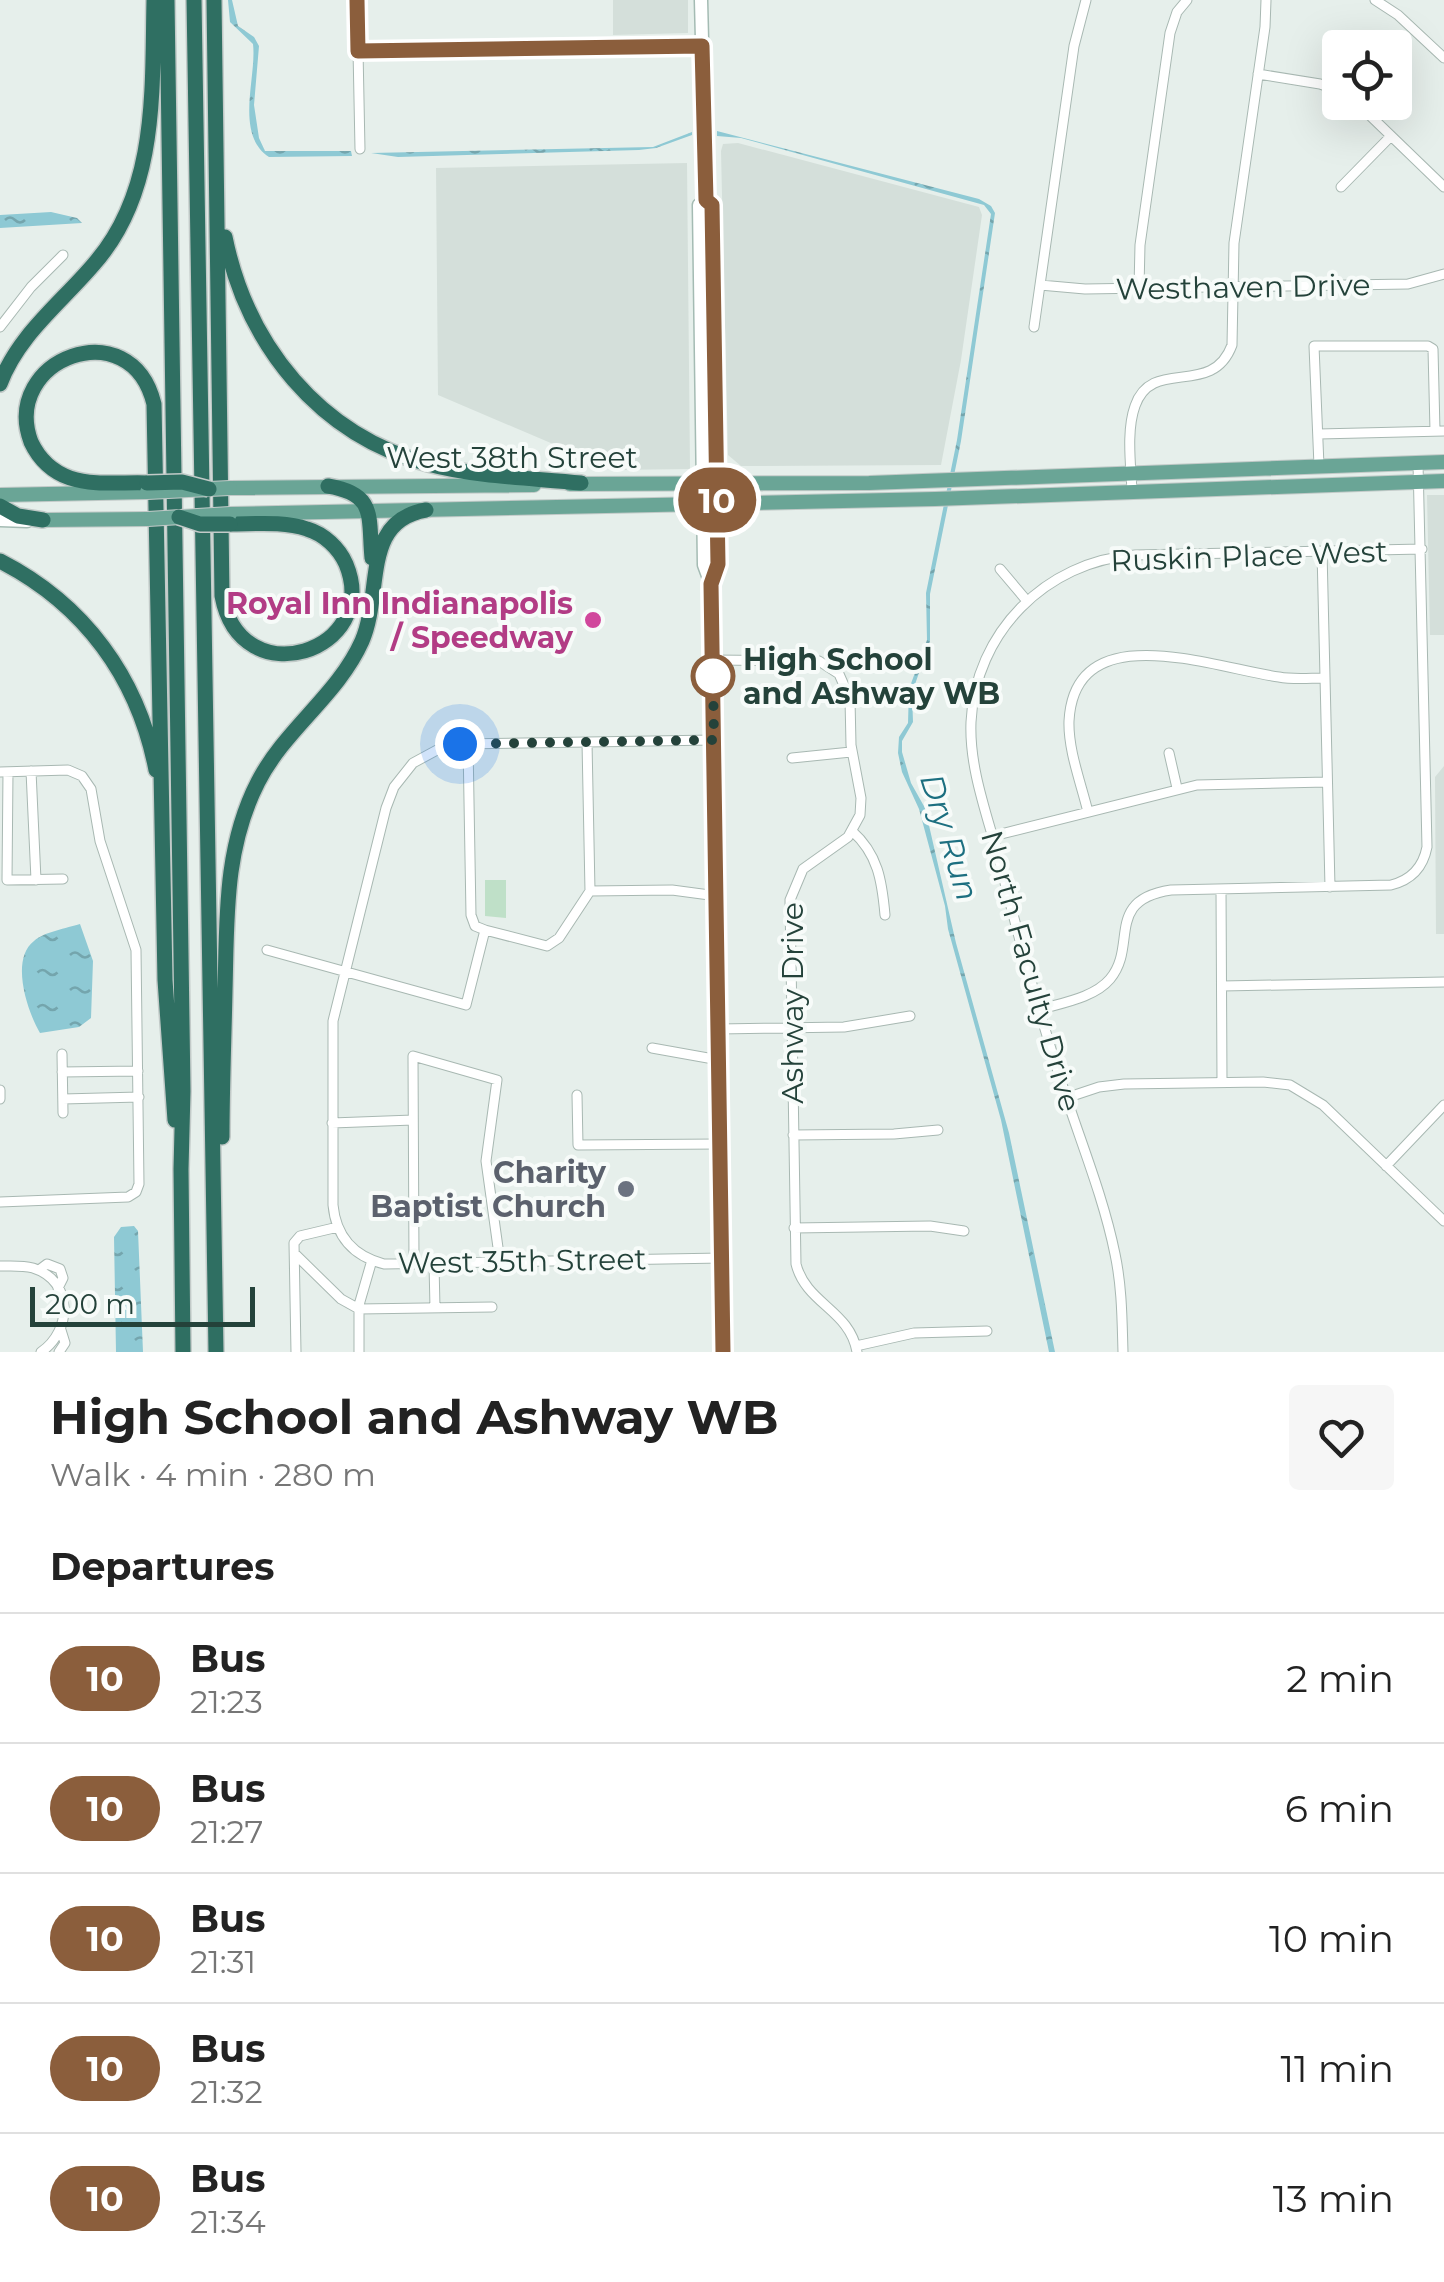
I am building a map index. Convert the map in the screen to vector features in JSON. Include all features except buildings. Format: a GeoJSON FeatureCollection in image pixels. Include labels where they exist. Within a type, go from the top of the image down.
{"type":"FeatureCollection","features":[{"type":"Feature","properties":{"kind":"highway"},"geometry":{"type":"LineString","coordinates":[[0,384],[26,338],[108,246],[134,198],[148,138],[154,0]]}},
{"type":"Feature","properties":{"kind":"highway"},"geometry":{"type":"LineString","coordinates":[[168,0],[183,1352]]}},
{"type":"Feature","properties":{"kind":"highway"},"geometry":{"type":"LineString","coordinates":[[194,0],[217,1352]]}},
{"type":"Feature","properties":{"kind":"highway"},"geometry":{"type":"LineString","coordinates":[[179,518],[200,524],[230,519],[301,527],[319,534],[338,551],[349,574],[350,600],[345,618],[324,643],[294,654],[262,650],[240,636],[224,609],[221,590],[217,171],[214,0]]}},
{"type":"Feature","properties":{"kind":"highway"},"geometry":{"type":"LineString","coordinates":[[217,171],[226,245],[247,311],[288,375],[320,407],[366,438],[426,464],[580,483]]}},
{"type":"Feature","properties":{"kind":"highway"},"geometry":{"type":"LineString","coordinates":[[180,1169],[169,1054],[162,824],[153,398],[137,370],[109,354],[77,353],[49,368],[33,387],[26,412],[30,438],[42,460],[58,472],[78,480],[147,487],[182,482],[208,489]]}},
{"type":"Feature","properties":{"kind":"highway"},"geometry":{"type":"LineString","coordinates":[[328,486],[355,492],[368,511],[376,582]]}},
{"type":"Feature","properties":{"kind":"highway"},"geometry":{"type":"LineString","coordinates":[[0,506],[18,516],[43,520]]}},
{"type":"Feature","properties":{"kind":"highway"},"geometry":{"type":"LineString","coordinates":[[217,1352],[228,890],[233,854],[248,806],[270,760],[336,684],[355,655],[368,622],[384,534],[405,514],[426,510]]}},
{"type":"Feature","properties":{"kind":"highway"},"geometry":{"type":"LineString","coordinates":[[0,561],[45,588],[74,612],[120,671],[149,740],[162,824]]}},
{"type":"Feature","properties":{"kind":"main road","name":"West 38th Street"},"geometry":{"type":"LineString","coordinates":[[208,489],[938,481],[1444,462]]}},
{"type":"Feature","properties":{"kind":"main road","name":"West 38th Street"},"geometry":{"type":"LineString","coordinates":[[230,519],[368,511],[935,500],[1444,480]]}},
{"type":"Feature","properties":{"kind":"main road"},"geometry":{"type":"LineString","coordinates":[[0,495],[147,487]]}},
{"type":"Feature","properties":{"kind":"main road"},"geometry":{"type":"LineString","coordinates":[[43,520],[179,518]]}},
{"type":"Feature","properties":{"kind":"street"},"geometry":{"type":"LineString","coordinates":[[357,0],[360,149]]}},
{"type":"Feature","properties":{"kind":"street"},"geometry":{"type":"LineString","coordinates":[[701,0],[706,200],[699,206],[710,504],[704,564],[711,584],[713,660],[723,1352]]}},
{"type":"Feature","properties":{"kind":"street"},"geometry":{"type":"LineString","coordinates":[[1034,327],[1074,46],[1086,0]]}},
{"type":"Feature","properties":{"kind":"street"},"geometry":{"type":"LineString","coordinates":[[1139,288],[1140,245],[1171,29],[1187,0]]}},
{"type":"Feature","properties":{"kind":"street"},"geometry":{"type":"LineString","coordinates":[[1132,492],[1132,414],[1139,398],[1157,381],[1202,376],[1224,361],[1232,340],[1234,236],[1266,0]]}},
{"type":"Feature","properties":{"kind":"street"},"geometry":{"type":"LineString","coordinates":[[1374,0],[1398,15],[1444,58]]}},
{"type":"Feature","properties":{"kind":"street"},"geometry":{"type":"LineString","coordinates":[[358,51],[702,46]]}},
{"type":"Feature","properties":{"kind":"street"},"geometry":{"type":"LineString","coordinates":[[1258,74],[1322,85]]}},
{"type":"Feature","properties":{"kind":"street"},"geometry":{"type":"LineString","coordinates":[[1374,120],[1444,187]]}},
{"type":"Feature","properties":{"kind":"street"},"geometry":{"type":"LineString","coordinates":[[1341,186],[1390,136]]}},
{"type":"Feature","properties":{"kind":"street"},"geometry":{"type":"LineString","coordinates":[[0,327],[31,287],[63,255]]}},
{"type":"Feature","properties":{"kind":"street","name":"Westhaven Drive"},"geometry":{"type":"LineString","coordinates":[[1040,285],[1076,289],[1408,284],[1444,274]]}},
{"type":"Feature","properties":{"kind":"street"},"geometry":{"type":"LineString","coordinates":[[1318,434],[1439,431],[1433,348],[1314,346],[1318,434],[1320,466]]}},
{"type":"Feature","properties":{"kind":"street"},"geometry":{"type":"LineString","coordinates":[[1038,1010],[1093,992],[1107,982],[1120,962],[1128,917],[1147,897],[1170,890],[1391,885],[1404,881],[1422,864],[1426,844],[1418,463]]}},
{"type":"Feature","properties":{"kind":"street"},"geometry":{"type":"LineString","coordinates":[[0,520],[43,520]]}},
{"type":"Feature","properties":{"kind":"street","name":"Ruskin Place West"},"geometry":{"type":"LineString","coordinates":[[1027,601],[1071,571],[1118,556],[1422,549]]}},
{"type":"Feature","properties":{"kind":"street"},"geometry":{"type":"LineString","coordinates":[[1322,551],[1330,886]]}},
{"type":"Feature","properties":{"kind":"street"},"geometry":{"type":"LineString","coordinates":[[1000,569],[1027,601]]}},
{"type":"Feature","properties":{"kind":"street","name":"North Faculty Drive"},"geometry":{"type":"LineString","coordinates":[[1027,601],[998,635],[982,669],[974,699],[973,754],[1038,1010],[1114,1249],[1122,1302],[1123,1352]]}},
{"type":"Feature","properties":{"kind":"street"},"geometry":{"type":"LineString","coordinates":[[1088,812],[1071,742],[1070,717],[1080,687],[1102,664],[1142,653],[1279,678],[1325,678]]}},
{"type":"Feature","properties":{"kind":"street"},"geometry":{"type":"LineString","coordinates":[[713,660],[809,659],[832,667],[844,680],[849,692],[851,752],[862,801],[852,830],[876,861],[885,914]]}},
{"type":"Feature","properties":{"kind":"street"},"geometry":{"type":"LineString","coordinates":[[296,1352],[296,1238],[338,1227],[333,1204],[332,1028],[390,798],[410,766],[433,752],[468,744],[714,740]]}},
{"type":"Feature","properties":{"kind":"street"},"geometry":{"type":"LineString","coordinates":[[468,744],[471,914],[475,926],[547,946],[559,938],[590,891],[587,742]]}},
{"type":"Feature","properties":{"kind":"street"},"geometry":{"type":"LineString","coordinates":[[792,758],[851,752]]}},
{"type":"Feature","properties":{"kind":"street"},"geometry":{"type":"LineString","coordinates":[[1169,753],[1177,788]]}},
{"type":"Feature","properties":{"kind":"street"},"geometry":{"type":"LineString","coordinates":[[0,1202],[128,1197],[140,1184],[136,950],[100,841],[91,789],[82,776],[68,770],[4,772],[8,880],[63,879]]}},
{"type":"Feature","properties":{"kind":"street"},"geometry":{"type":"LineString","coordinates":[[31,771],[36,880]]}},
{"type":"Feature","properties":{"kind":"street"},"geometry":{"type":"LineString","coordinates":[[993,836],[1177,788],[1327,782]]}},
{"type":"Feature","properties":{"kind":"street","name":"Ashway Drive"},"geometry":{"type":"LineString","coordinates":[[852,830],[808,864],[793,887],[789,908],[790,1028],[795,1260],[803,1284],[816,1300],[847,1324],[857,1349]]}},
{"type":"Feature","properties":{"kind":"street"},"geometry":{"type":"LineString","coordinates":[[1221,889],[1222,1082]]}},
{"type":"Feature","properties":{"kind":"street"},"geometry":{"type":"LineString","coordinates":[[590,891],[672,890],[716,896]]}},
{"type":"Feature","properties":{"kind":"street"},"geometry":{"type":"LineString","coordinates":[[267,950],[466,1005],[485,930]]}},
{"type":"Feature","properties":{"kind":"street"},"geometry":{"type":"LineString","coordinates":[[1222,986],[1444,982]]}},
{"type":"Feature","properties":{"kind":"street"},"geometry":{"type":"LineString","coordinates":[[719,1029],[862,1026],[910,1016]]}},
{"type":"Feature","properties":{"kind":"street"},"geometry":{"type":"LineString","coordinates":[[652,1048],[719,1060]]}},
{"type":"Feature","properties":{"kind":"street"},"geometry":{"type":"LineString","coordinates":[[62,1054],[63,1113]]}},
{"type":"Feature","properties":{"kind":"street"},"geometry":{"type":"LineString","coordinates":[[414,1264],[413,1056],[497,1080],[486,1161],[500,1262]]}},
{"type":"Feature","properties":{"kind":"street"},"geometry":{"type":"LineString","coordinates":[[62,1072],[138,1071]]}},
{"type":"Feature","properties":{"kind":"street"},"geometry":{"type":"LineString","coordinates":[[1066,1098],[1114,1085],[1222,1082],[1273,1082],[1306,1092],[1444,1221]]}},
{"type":"Feature","properties":{"kind":"street"},"geometry":{"type":"LineString","coordinates":[[0,1090],[0,1099]]}},
{"type":"Feature","properties":{"kind":"street"},"geometry":{"type":"LineString","coordinates":[[577,1095],[578,1145],[720,1144]]}},
{"type":"Feature","properties":{"kind":"street"},"geometry":{"type":"LineString","coordinates":[[63,1099],[139,1097]]}},
{"type":"Feature","properties":{"kind":"street"},"geometry":{"type":"LineString","coordinates":[[1386,1166],[1444,1105]]}},
{"type":"Feature","properties":{"kind":"street"},"geometry":{"type":"LineString","coordinates":[[332,1123],[413,1120]]}},
{"type":"Feature","properties":{"kind":"street"},"geometry":{"type":"LineString","coordinates":[[793,1135],[938,1130]]}},
{"type":"Feature","properties":{"kind":"street"},"geometry":{"type":"LineString","coordinates":[[794,1228],[930,1226],[964,1231]]}},
{"type":"Feature","properties":{"kind":"street","name":"West 35th Street"},"geometry":{"type":"LineString","coordinates":[[338,1227],[352,1249],[372,1260],[414,1264],[722,1258]]}},
{"type":"Feature","properties":{"kind":"street"},"geometry":{"type":"LineString","coordinates":[[295,1254],[342,1299],[359,1309],[492,1306]]}},
{"type":"Feature","properties":{"kind":"street"},"geometry":{"type":"LineString","coordinates":[[360,1352],[359,1309],[372,1260]]}},
{"type":"Feature","properties":{"kind":"street"},"geometry":{"type":"LineString","coordinates":[[434,1264],[435,1308]]}},
{"type":"Feature","properties":{"kind":"street"},"geometry":{"type":"LineString","coordinates":[[0,1266],[38,1270],[58,1288],[65,1310],[61,1330],[42,1352]]}},
{"type":"Feature","properties":{"kind":"street"},"geometry":{"type":"LineString","coordinates":[[59,1352],[65,1340],[61,1330]]}},
{"type":"Feature","properties":{"kind":"street"},"geometry":{"type":"LineString","coordinates":[[857,1349],[914,1333],[987,1332]]}},
{"type":"Feature","properties":{"kind":"shaded area"},"geometry":{"type":"Polygon","coordinates":[[[613,0],[688,0],[688,33],[613,35],[613,0]]]}},
{"type":"Feature","properties":{"kind":"shaded area"},"geometry":{"type":"Polygon","coordinates":[[[738,143],[979,207],[982,215],[961,360],[941,465],[741,466],[728,455],[721,151],[723,144],[738,143]]]}},
{"type":"Feature","properties":{"kind":"shaded area"},"geometry":{"type":"Polygon","coordinates":[[[687,163],[690,469],[614,470],[438,395],[436,168],[687,163]]]}},
{"type":"Feature","properties":{"kind":"shaded area"},"geometry":{"type":"Polygon","coordinates":[[[1427,495],[1444,495],[1444,635],[1430,635],[1427,495]]]}},
{"type":"Feature","properties":{"kind":"shaded area"},"geometry":{"type":"Polygon","coordinates":[[[1444,766],[1444,934],[1436,934],[1435,777],[1444,766]]]}},
{"type":"Feature","properties":{"kind":"green space"},"geometry":{"type":"Polygon","coordinates":[[[485,880],[506,880],[506,918],[485,916],[485,880]]]}},
{"type":"Feature","properties":{"kind":"water"},"geometry":{"type":"Polygon","coordinates":[[[228,0],[232,0],[238,26],[254,37],[259,46],[254,105],[265,151],[351,151],[352,156],[269,157],[258,147],[252,134],[249,104],[253,44],[230,22],[228,0]]]}},
{"type":"Feature","properties":{"kind":"water","name":"Dry Run"},"geometry":{"type":"Polygon","coordinates":[[[717,131],[979,199],[995,213],[961,441],[930,594],[930,641],[912,693],[913,722],[902,741],[902,752],[911,783],[925,808],[956,943],[1009,1133],[1055,1352],[1049,1352],[1001,1120],[945,906],[919,809],[898,753],[899,737],[908,723],[909,689],[927,640],[926,593],[957,440],[991,214],[984,205],[741,138],[717,136],[717,131]]]}},
{"type":"Feature","properties":{"kind":"water"},"geometry":{"type":"Polygon","coordinates":[[[692,132],[656,148],[639,150],[398,157],[371,153],[653,147],[692,132]]]}},
{"type":"Feature","properties":{"kind":"water"},"geometry":{"type":"Polygon","coordinates":[[[51,212],[77,218],[82,223],[0,228],[0,215],[51,212]]]}},
{"type":"Feature","properties":{"kind":"water"},"geometry":{"type":"Polygon","coordinates":[[[80,924],[93,961],[91,1018],[79,1027],[40,1033],[23,986],[27,949],[44,935],[80,924]]]}},
{"type":"Feature","properties":{"kind":"water"},"geometry":{"type":"Polygon","coordinates":[[[134,1226],[138,1231],[143,1352],[116,1352],[114,1237],[121,1227],[134,1226]]]}},
{"type":"Feature","properties":{"kind":"bus line","name":"10"},"geometry":{"type":"LineString","coordinates":[[357,0],[358,51],[702,46],[706,200],[712,205],[714,265],[718,564],[711,584],[723,1352]]}},
{"type":"Feature","properties":{"kind":"place","name":"Royal Inn Indianapolis / Speedway"},"geometry":{"type":"Point","coordinates":[593,620]}},
{"type":"Feature","properties":{"kind":"place","name":"High School and Ashway WB"},"geometry":{"type":"Point","coordinates":[713,676]}},
{"type":"Feature","properties":{"kind":"place","name":"Charity Baptist Church"},"geometry":{"type":"Point","coordinates":[626,1189]}},
{"type":"Feature","properties":{"kind":"route"},"geometry":{"type":"LineString","coordinates":[[460,744],[714,740],[713,676]]}}]}
